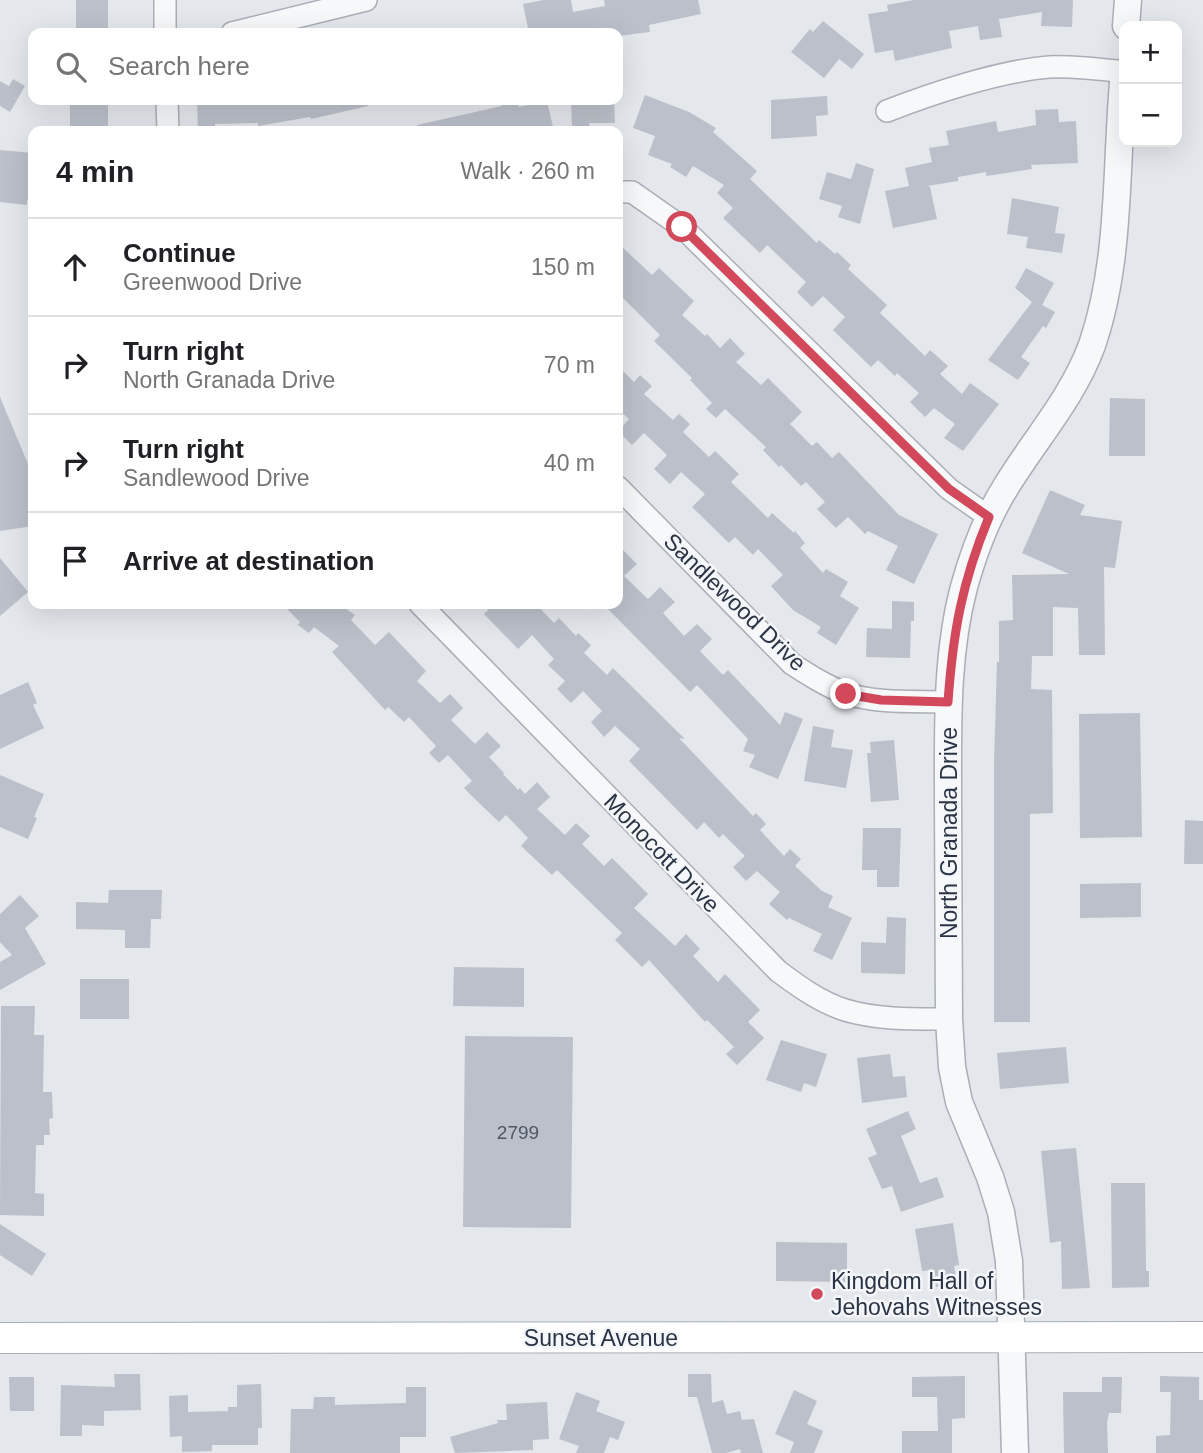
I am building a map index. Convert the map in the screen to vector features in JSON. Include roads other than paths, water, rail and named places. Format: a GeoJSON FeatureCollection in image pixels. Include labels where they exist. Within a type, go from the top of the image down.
{"type":"FeatureCollection","features":[{"type":"Feature","properties":{"kind":"main road","name":"Sunset Avenue"},"geometry":{"type":"LineString","coordinates":[[0,1338],[1203,1337]]}},
{"type":"Feature","properties":{"kind":"street"},"geometry":{"type":"LineString","coordinates":[[165,0],[165,28]]}},
{"type":"Feature","properties":{"kind":"street"},"geometry":{"type":"LineString","coordinates":[[252,28],[366,0]]}},
{"type":"Feature","properties":{"kind":"street"},"geometry":{"type":"LineString","coordinates":[[1126,21],[1128,0]]}},
{"type":"Feature","properties":{"kind":"street"},"geometry":{"type":"LineString","coordinates":[[887,111],[923,97],[1013,73],[1077,67],[1119,71]]}},
{"type":"Feature","properties":{"kind":"street","name":"North Granada Drive"},"geometry":{"type":"LineString","coordinates":[[1015,1453],[1009,1261],[1001,1212],[990,1177],[959,1102],[952,1067],[949,1019],[948,702],[952,644],[974,552],[989,517],[1006,485],[1069,393],[1091,345],[1110,274],[1123,84]]}},
{"type":"Feature","properties":{"kind":"street"},"geometry":{"type":"LineString","coordinates":[[167,105],[168,126]]}},
{"type":"Feature","properties":{"kind":"street"},"geometry":{"type":"LineString","coordinates":[[623,191],[632,192],[682,227],[949,489],[989,517]]}},
{"type":"Feature","properties":{"kind":"street","name":"Sandlewood Drive"},"geometry":{"type":"LineString","coordinates":[[623,492],[792,664],[846,694],[881,700],[948,702]]}},
{"type":"Feature","properties":{"kind":"street","name":"Monocott Drive"},"geometry":{"type":"LineString","coordinates":[[424,609],[778,971],[806,992],[844,1010],[883,1017],[949,1019]]}},
{"type":"Feature","properties":{"kind":"place","name":"Kingdom Hall of Jehovahs Witnesses"},"geometry":{"type":"Point","coordinates":[817,1294]}}]}
